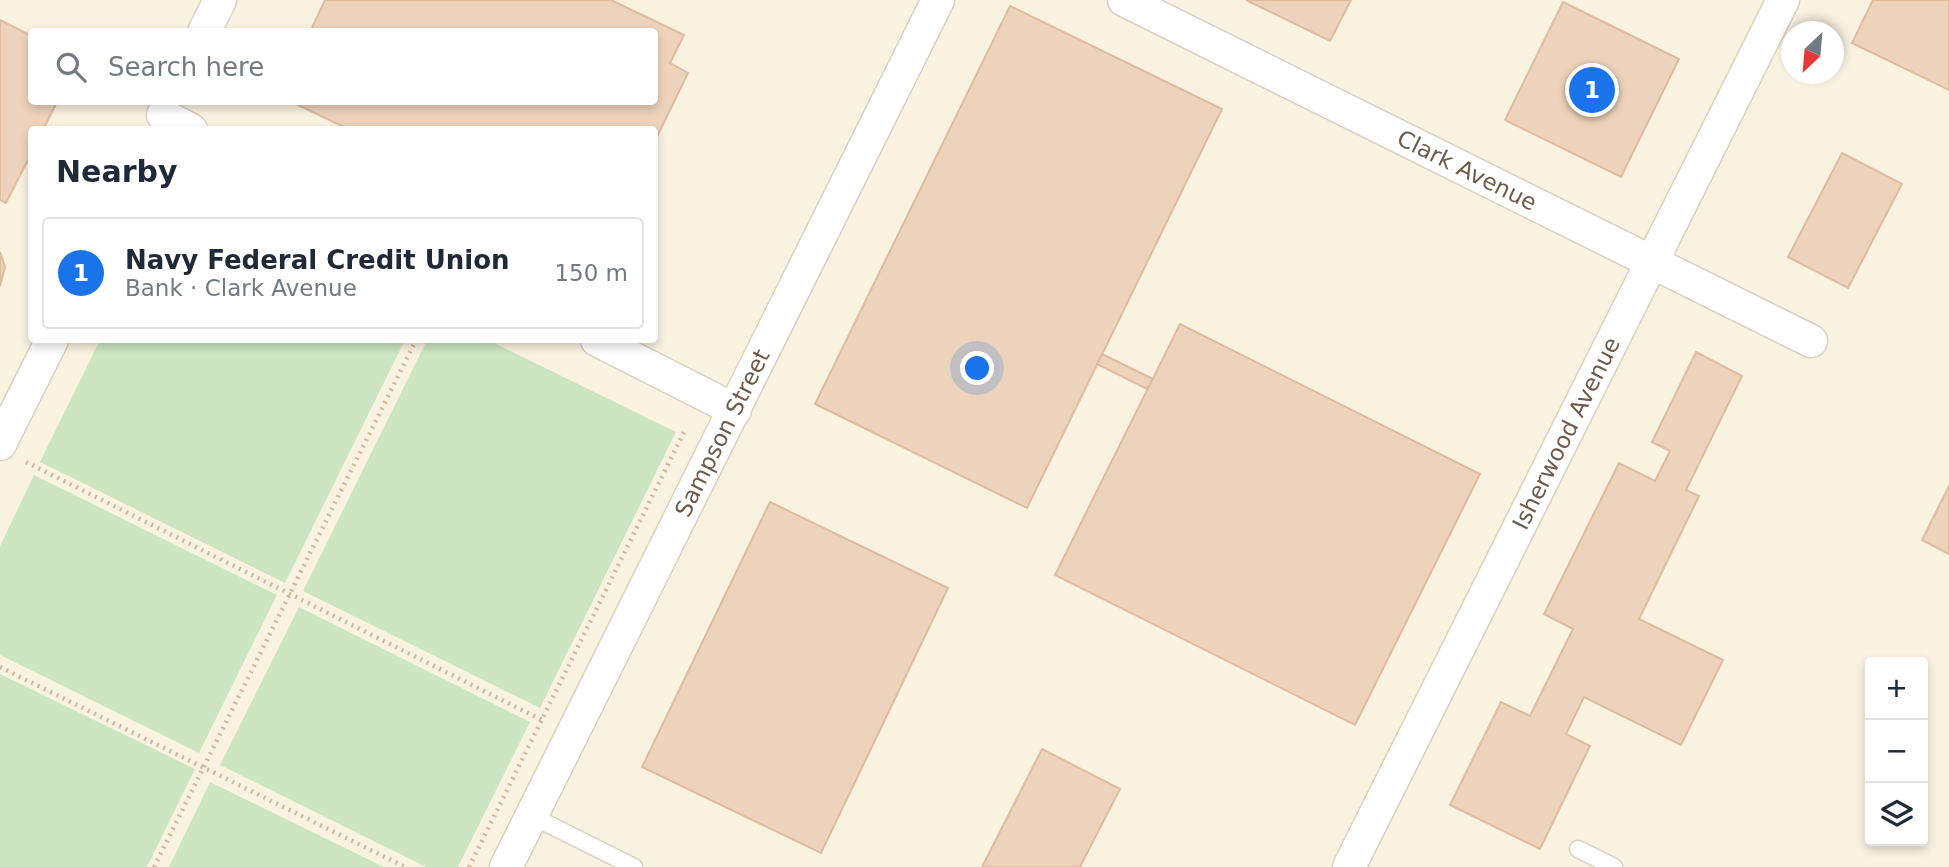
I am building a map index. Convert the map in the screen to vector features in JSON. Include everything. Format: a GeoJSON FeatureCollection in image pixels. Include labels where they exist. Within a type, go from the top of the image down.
{"type":"FeatureCollection","features":[{"type":"Feature","properties":{"kind":"street","name":"Sampson Street"},"geometry":{"type":"LineString","coordinates":[[506,867],[938,0]]}},
{"type":"Feature","properties":{"kind":"street","name":"Clark Avenue"},"geometry":{"type":"LineString","coordinates":[[1124,0],[1811,341]]}},
{"type":"Feature","properties":{"kind":"street","name":"Isherwood Avenue"},"geometry":{"type":"LineString","coordinates":[[1349,867],[1783,0]]}},
{"type":"Feature","properties":{"kind":"street"},"geometry":{"type":"LineString","coordinates":[[163,115],[184,126]]}},
{"type":"Feature","properties":{"kind":"street"},"geometry":{"type":"LineString","coordinates":[[0,444],[50,343]]}},
{"type":"Feature","properties":{"kind":"street"},"geometry":{"type":"LineString","coordinates":[[603,343],[735,410]]}},
{"type":"Feature","properties":{"kind":"lane"},"geometry":{"type":"LineString","coordinates":[[531,816],[634,867]]}},
{"type":"Feature","properties":{"kind":"lane"},"geometry":{"type":"LineString","coordinates":[[1578,849],[1614,867]]}},
{"type":"Feature","properties":{"kind":"path"},"geometry":{"type":"LineString","coordinates":[[154,867],[415,343]]}},
{"type":"Feature","properties":{"kind":"path"},"geometry":{"type":"LineString","coordinates":[[469,867],[685,430]]}},
{"type":"Feature","properties":{"kind":"path"},"geometry":{"type":"LineString","coordinates":[[26,462],[542,720]]}},
{"type":"Feature","properties":{"kind":"path"},"geometry":{"type":"LineString","coordinates":[[0,667],[405,867]]}},
{"type":"Feature","properties":{"kind":"green space"},"geometry":{"type":"Polygon","coordinates":[[[99,343],[404,343],[285,583],[40,462],[99,343]]]}},
{"type":"Feature","properties":{"kind":"green space"},"geometry":{"type":"Polygon","coordinates":[[[426,343],[494,343],[676,432],[540,708],[303,591],[426,343]]]}},
{"type":"Feature","properties":{"kind":"green space"},"geometry":{"type":"Polygon","coordinates":[[[34,475],[277,595],[199,753],[0,655],[0,546],[34,475]]]}},
{"type":"Feature","properties":{"kind":"green space"},"geometry":{"type":"Polygon","coordinates":[[[299,607],[530,722],[458,867],[426,867],[220,765],[299,607]]]}},
{"type":"Feature","properties":{"kind":"green space"},"geometry":{"type":"Polygon","coordinates":[[[0,674],[195,769],[147,867],[0,867],[0,674]]]}},
{"type":"Feature","properties":{"kind":"green space"},"geometry":{"type":"Polygon","coordinates":[[[210,782],[384,867],[169,867],[210,782]]]}},
{"type":"Feature","properties":{"kind":"building"},"geometry":{"type":"Polygon","coordinates":[[[325,0],[611,0],[684,35],[670,63],[688,73],[658,135],[658,126],[342,126],[298,105],[658,105],[658,28],[312,28],[325,0]]]}},
{"type":"Feature","properties":{"kind":"building"},"geometry":{"type":"Polygon","coordinates":[[[1246,0],[1351,0],[1330,41],[1246,0]]]}},
{"type":"Feature","properties":{"kind":"building"},"geometry":{"type":"Polygon","coordinates":[[[1873,0],[1949,0],[1949,90],[1852,43],[1873,0]]]}},
{"type":"Feature","properties":{"kind":"building"},"geometry":{"type":"Polygon","coordinates":[[[1563,2],[1679,59],[1621,177],[1505,120],[1563,2]]]}},
{"type":"Feature","properties":{"kind":"building"},"geometry":{"type":"Polygon","coordinates":[[[1010,6],[1222,109],[1027,508],[815,404],[1010,6]]]}},
{"type":"Feature","properties":{"kind":"building"},"geometry":{"type":"Polygon","coordinates":[[[0,20],[28,34],[28,105],[56,105],[45,126],[28,126],[28,160],[6,203],[0,200],[0,20]]]}},
{"type":"Feature","properties":{"kind":"building"},"geometry":{"type":"Polygon","coordinates":[[[1842,153],[1902,184],[1848,288],[1788,257],[1842,153]]]}},
{"type":"Feature","properties":{"kind":"building"},"geometry":{"type":"Polygon","coordinates":[[[0,252],[5,267],[0,286],[0,252]]]}},
{"type":"Feature","properties":{"kind":"building"},"geometry":{"type":"Polygon","coordinates":[[[1180,324],[1480,474],[1355,725],[1055,575],[1180,324]]]}},
{"type":"Feature","properties":{"kind":"building"},"geometry":{"type":"Polygon","coordinates":[[[1696,352],[1742,376],[1686,490],[1699,496],[1639,619],[1723,660],[1681,745],[1584,697],[1566,734],[1590,746],[1540,849],[1450,805],[1501,702],[1530,716],[1573,629],[1544,614],[1619,463],[1655,481],[1670,451],[1652,442],[1696,352]]]}},
{"type":"Feature","properties":{"kind":"building"},"geometry":{"type":"Polygon","coordinates":[[[1102,354],[1153,379],[1147,389],[1097,364],[1102,354]]]}},
{"type":"Feature","properties":{"kind":"building"},"geometry":{"type":"Polygon","coordinates":[[[1949,486],[1949,554],[1922,540],[1949,486]]]}},
{"type":"Feature","properties":{"kind":"building"},"geometry":{"type":"Polygon","coordinates":[[[770,502],[948,588],[821,853],[642,767],[770,502]]]}},
{"type":"Feature","properties":{"kind":"building"},"geometry":{"type":"Polygon","coordinates":[[[1042,749],[1120,789],[1080,867],[982,867],[1042,749]]]}},
{"type":"Feature","properties":{"kind":"place","name":"Navy Federal Credit Union"},"geometry":{"type":"Point","coordinates":[1592,90]}}]}
